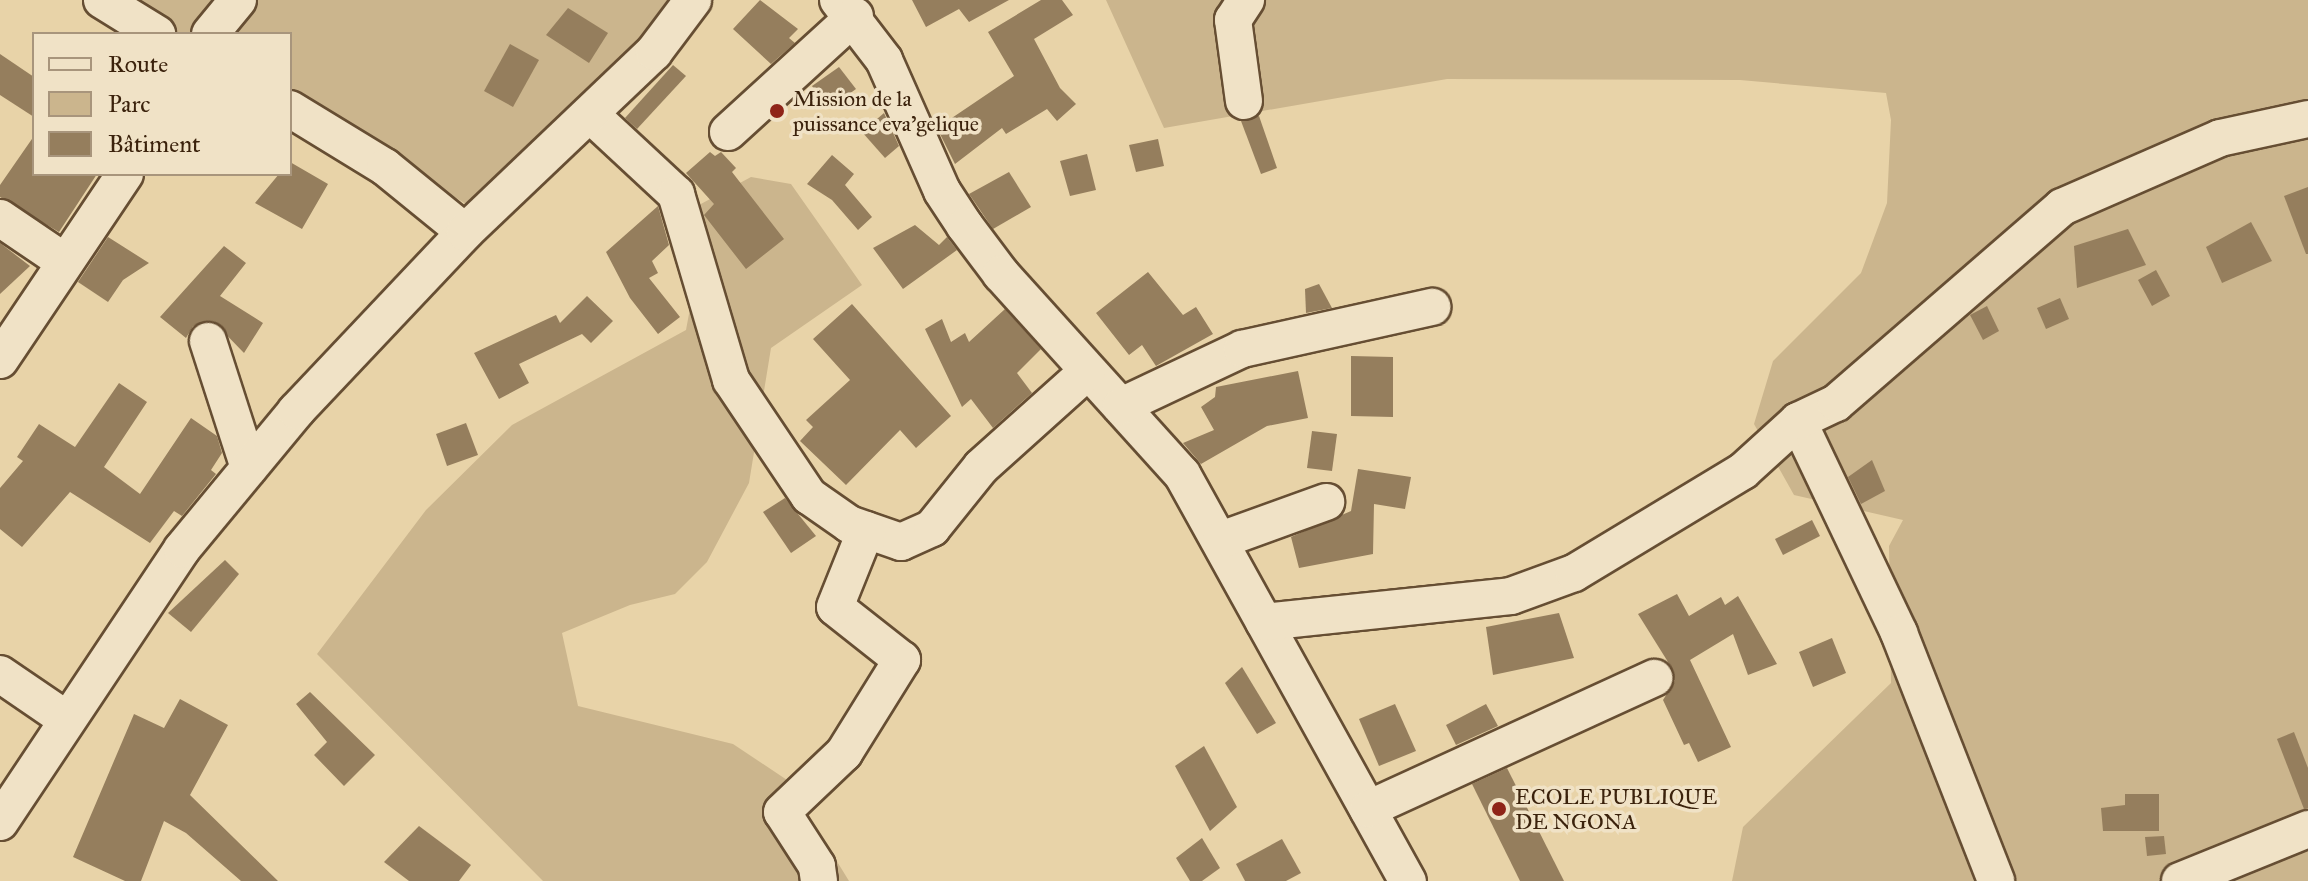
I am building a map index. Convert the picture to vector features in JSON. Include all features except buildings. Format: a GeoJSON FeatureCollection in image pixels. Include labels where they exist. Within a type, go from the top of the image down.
{"type":"FeatureCollection","features":[{"type":"Feature","properties":{"kind":"street"},"geometry":{"type":"LineString","coordinates":[[102,0],[154,32]]}},
{"type":"Feature","properties":{"kind":"street"},"geometry":{"type":"LineString","coordinates":[[212,32],[238,0]]}},
{"type":"Feature","properties":{"kind":"street"},"geometry":{"type":"LineString","coordinates":[[0,822],[182,549],[249,468],[465,232],[654,52],[693,0]]}},
{"type":"Feature","properties":{"kind":"street"},"geometry":{"type":"LineString","coordinates":[[1244,101],[1233,20],[1246,0]]}},
{"type":"Feature","properties":{"kind":"street"},"geometry":{"type":"LineString","coordinates":[[728,132],[846,8],[884,60],[942,191],[965,226],[1087,372],[1182,474],[1408,881]]}},
{"type":"Feature","properties":{"kind":"street"},"geometry":{"type":"LineString","coordinates":[[292,110],[385,167],[465,232]]}},
{"type":"Feature","properties":{"kind":"street"},"geometry":{"type":"LineString","coordinates":[[591,115],[682,204],[727,371],[762,428],[809,496],[866,530],[901,542],[932,528],[981,467],[1087,372]]}},
{"type":"Feature","properties":{"kind":"street"},"geometry":{"type":"LineString","coordinates":[[1264,622],[1511,596],[1574,573],[1743,471],[1798,421],[1836,403],[2062,207],[2220,138],[2308,119]]}},
{"type":"Feature","properties":{"kind":"street"},"geometry":{"type":"LineString","coordinates":[[0,360],[124,176]]}},
{"type":"Feature","properties":{"kind":"street"},"geometry":{"type":"LineString","coordinates":[[0,218],[65,262]]}},
{"type":"Feature","properties":{"kind":"street"},"geometry":{"type":"LineString","coordinates":[[1121,406],[1242,349],[1432,307]]}},
{"type":"Feature","properties":{"kind":"street"},"geometry":{"type":"LineString","coordinates":[[208,341],[249,468]]}},
{"type":"Feature","properties":{"kind":"street"},"geometry":{"type":"LineString","coordinates":[[1798,421],[1899,633],[1996,881]]}},
{"type":"Feature","properties":{"kind":"street"},"geometry":{"type":"LineString","coordinates":[[1221,540],[1326,502]]}},
{"type":"Feature","properties":{"kind":"street"},"geometry":{"type":"LineString","coordinates":[[819,881],[817,866],[782,812],[844,753],[902,660],[835,607],[866,530]]}},
{"type":"Feature","properties":{"kind":"street"},"geometry":{"type":"LineString","coordinates":[[0,674],[66,719]]}},
{"type":"Feature","properties":{"kind":"street"},"geometry":{"type":"LineString","coordinates":[[1368,809],[1654,678]]}},
{"type":"Feature","properties":{"kind":"street"},"geometry":{"type":"LineString","coordinates":[[2180,881],[2308,829]]}},
{"type":"Feature","properties":{"kind":"green space"},"geometry":{"type":"Polygon","coordinates":[[[121,0],[700,0],[479,212],[292,97],[292,32],[177,32],[121,0]]]}},
{"type":"Feature","properties":{"kind":"green space"},"geometry":{"type":"Polygon","coordinates":[[[1106,0],[2308,0],[2308,881],[1732,881],[1743,827],[1891,683],[1889,546],[1903,520],[1794,495],[1754,424],[1773,361],[1861,273],[1887,203],[1891,120],[1886,93],[1740,80],[1447,79],[1164,128],[1106,0]]]}},
{"type":"Feature","properties":{"kind":"green space"},"geometry":{"type":"Polygon","coordinates":[[[751,177],[791,184],[862,285],[771,348],[749,483],[707,562],[675,594],[630,605],[562,633],[578,706],[733,744],[787,780],[849,881],[543,881],[317,654],[426,510],[512,425],[686,330],[696,276],[699,205],[751,177]]]}},
{"type":"Feature","properties":{"kind":"place","name":"Mission de la puissance eva'gelique"},"geometry":{"type":"Point","coordinates":[777,111]}},
{"type":"Feature","properties":{"kind":"place","name":"ECOLE PUBLIQUE DE NGONA"},"geometry":{"type":"Point","coordinates":[1499,809]}}]}
